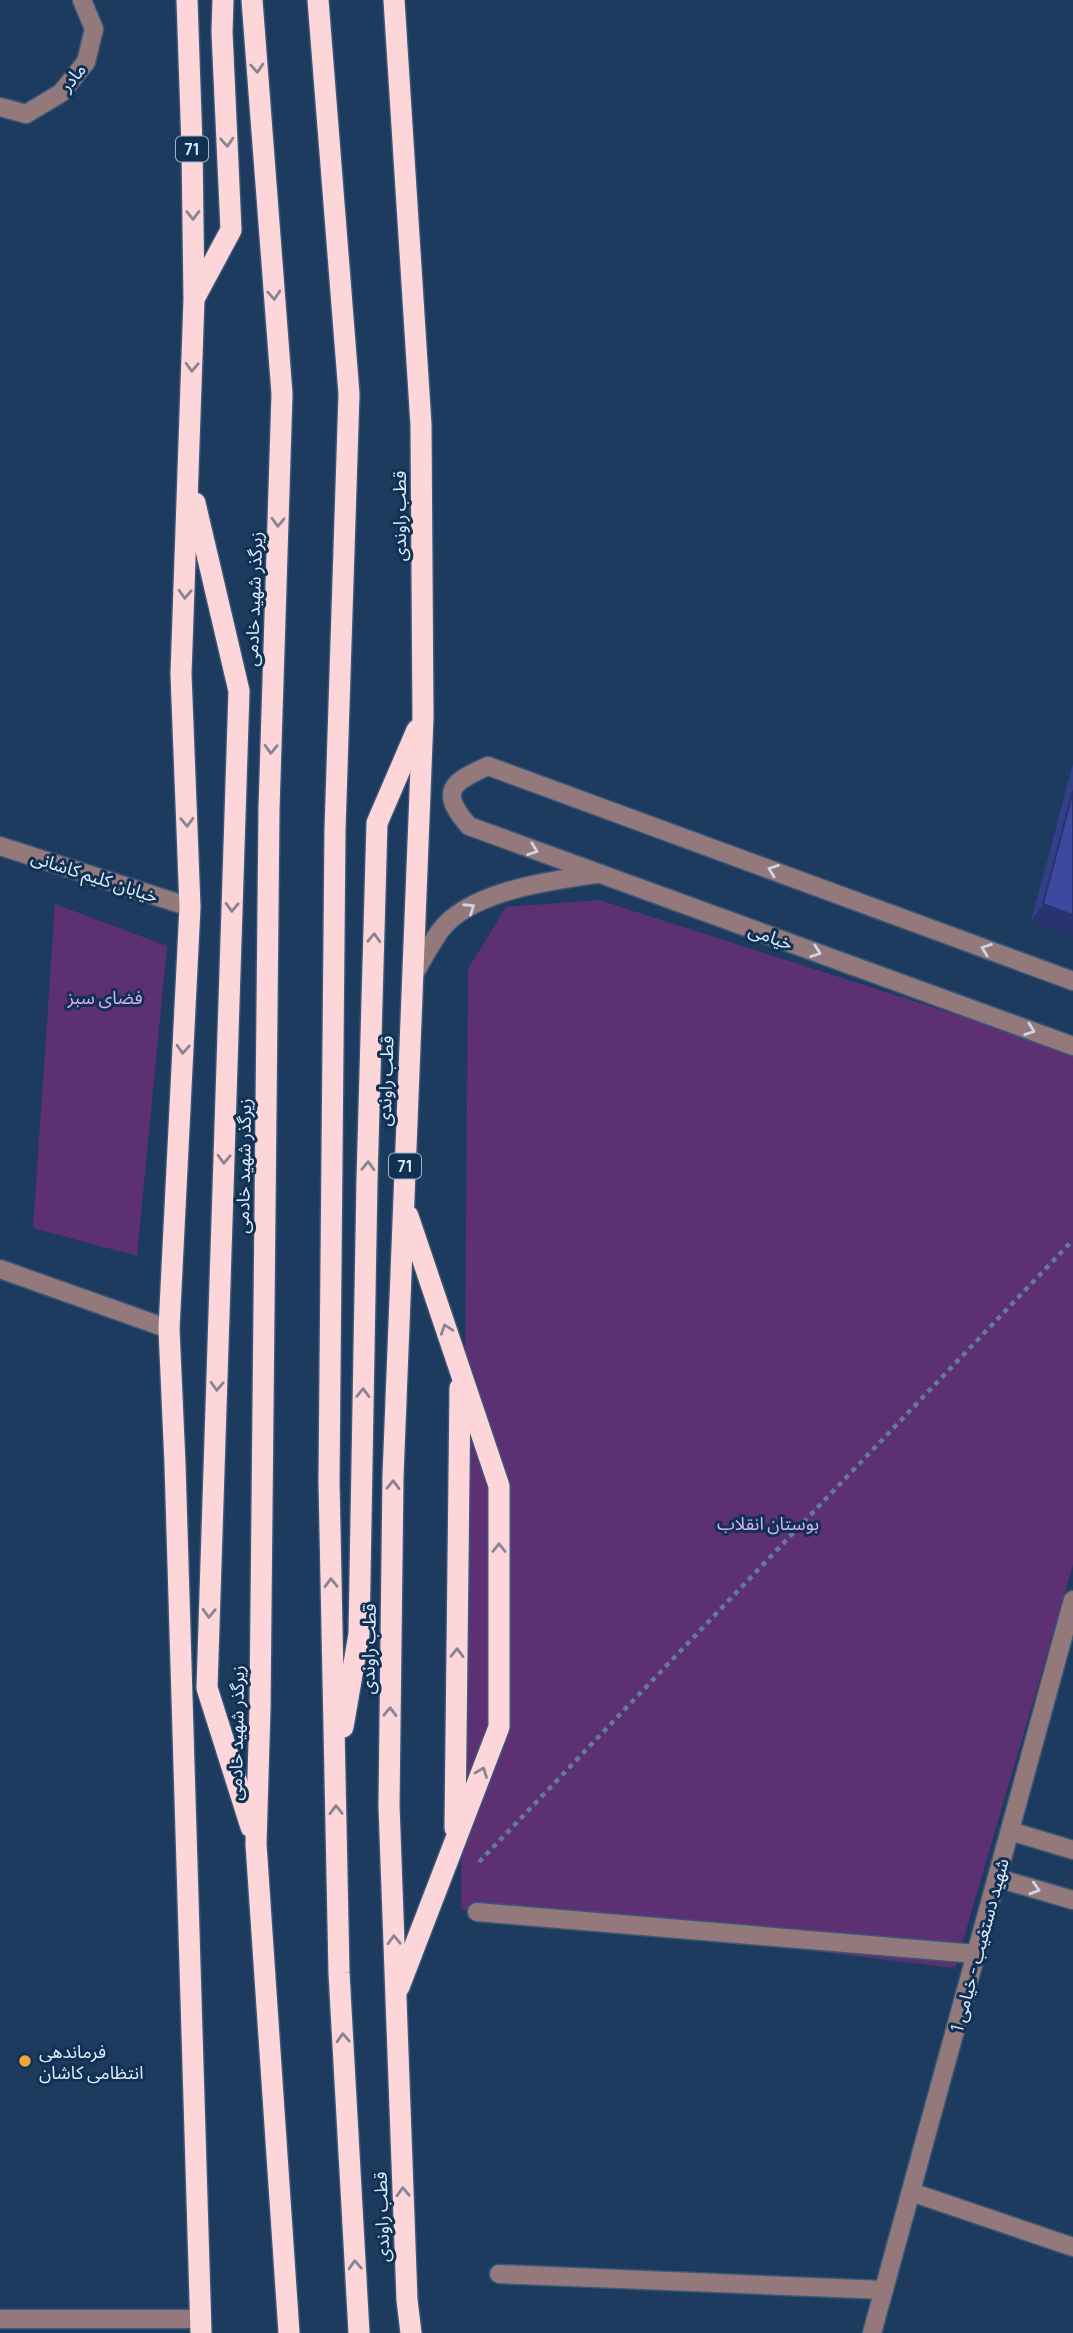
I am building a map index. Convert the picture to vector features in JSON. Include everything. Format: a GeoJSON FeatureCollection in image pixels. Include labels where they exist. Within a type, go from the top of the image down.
{"type":"FeatureCollection","features":[{"type":"Feature","properties":{"kind":"highway","name":"71"},"geometry":{"type":"LineString","coordinates":[[187,0],[194,299],[181,674],[190,907],[169,1329],[200,2326]]}},
{"type":"Feature","properties":{"kind":"highway"},"geometry":{"type":"LineString","coordinates":[[194,299],[231,230],[222,32],[223,0]]}},
{"type":"Feature","properties":{"kind":"highway","name":"زیرگذر شهید خادمی"},"geometry":{"type":"LineString","coordinates":[[252,0],[282,394],[269,809],[260,1694],[256,1844],[289,2333]]}},
{"type":"Feature","properties":{"kind":"highway"},"geometry":{"type":"LineString","coordinates":[[318,0],[349,394],[335,871],[329,1481],[339,1973],[359,2333]]}},
{"type":"Feature","properties":{"kind":"highway"},"geometry":{"type":"LineString","coordinates":[[382,0],[397,33]]}},
{"type":"Feature","properties":{"kind":"highway","name":"قطب راوندی"},"geometry":{"type":"LineString","coordinates":[[394,0],[421,425],[423,717],[393,1476],[389,1806],[407,2300],[411,2333]]}},
{"type":"Feature","properties":{"kind":"highway"},"geometry":{"type":"LineString","coordinates":[[189,477],[239,691],[207,1688],[256,1844]]}},
{"type":"Feature","properties":{"kind":"highway"},"geometry":{"type":"LineString","coordinates":[[335,1778],[359,1634],[377,823],[423,717]]}},
{"type":"Feature","properties":{"kind":"highway"},"geometry":{"type":"LineString","coordinates":[[396,1996],[499,1727],[499,1486],[403,1204]]}},
{"type":"Feature","properties":{"kind":"highway"},"geometry":{"type":"LineString","coordinates":[[454,1844],[460,1371]]}},
{"type":"Feature","properties":{"kind":"street","name":"مادر"},"geometry":{"type":"LineString","coordinates":[[0,107],[26,114],[61,93],[86,62],[94,29],[82,0]]}},
{"type":"Feature","properties":{"kind":"street","name":"خیامی"},"geometry":{"type":"LineString","coordinates":[[1073,981],[488,766],[459,779],[452,794],[454,810],[469,827],[1073,1046]]}},
{"type":"Feature","properties":{"kind":"street","name":"خیابان کلیم کاشانی"},"geometry":{"type":"LineString","coordinates":[[0,846],[190,907]]}},
{"type":"Feature","properties":{"kind":"street"},"geometry":{"type":"LineString","coordinates":[[412,978],[441,929],[475,903],[523,887],[597,873]]}},
{"type":"Feature","properties":{"kind":"street"},"geometry":{"type":"LineString","coordinates":[[0,1269],[169,1329]]}},
{"type":"Feature","properties":{"kind":"street","name":"شهید دستغیب - خیامی 1"},"geometry":{"type":"LineString","coordinates":[[872,2333],[1073,1600]]}},
{"type":"Feature","properties":{"kind":"street"},"geometry":{"type":"LineString","coordinates":[[1010,1831],[1073,1850]]}},
{"type":"Feature","properties":{"kind":"street"},"geometry":{"type":"LineString","coordinates":[[997,1878],[1073,1900]]}},
{"type":"Feature","properties":{"kind":"street"},"geometry":{"type":"LineString","coordinates":[[477,1912],[976,1954]]}},
{"type":"Feature","properties":{"kind":"street"},"geometry":{"type":"LineString","coordinates":[[911,2192],[1073,2247]]}},
{"type":"Feature","properties":{"kind":"street"},"geometry":{"type":"LineString","coordinates":[[499,2274],[884,2290]]}},
{"type":"Feature","properties":{"kind":"street"},"geometry":{"type":"LineString","coordinates":[[0,2319],[200,2326]]}},
{"type":"Feature","properties":{"kind":"path"},"geometry":{"type":"LineString","coordinates":[[473,1868],[1073,1240]]}},
{"type":"Feature","properties":{"kind":"green space","name":"بوستان انقلاب"},"geometry":{"type":"Polygon","coordinates":[[[599,900],[1073,1052],[1073,1565],[955,1968],[461,1909],[468,969],[506,907],[599,900]]]}},
{"type":"Feature","properties":{"kind":"green space","name":"فضای سبز"},"geometry":{"type":"Polygon","coordinates":[[[55,904],[167,946],[137,1256],[33,1228],[55,904]]]}},
{"type":"Feature","properties":{"kind":"building"},"geometry":{"type":"Polygon","coordinates":[[[1073,791],[1073,915],[1043,904],[1073,791]]]}},
{"type":"Feature","properties":{"kind":"place","name":"فرماندهی انتظامی کاشان"},"geometry":{"type":"Point","coordinates":[25,2061]}}]}
